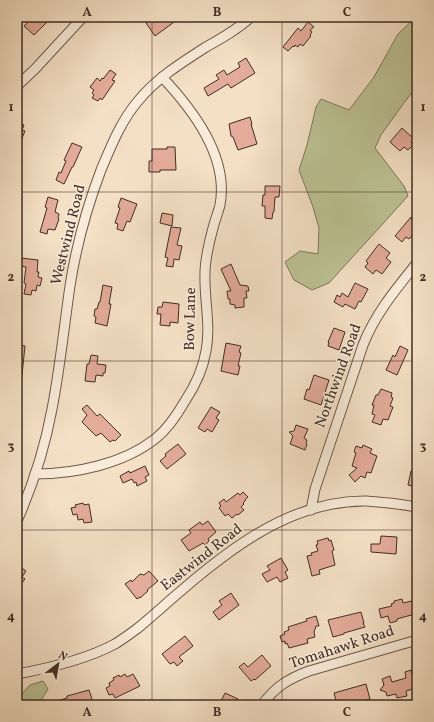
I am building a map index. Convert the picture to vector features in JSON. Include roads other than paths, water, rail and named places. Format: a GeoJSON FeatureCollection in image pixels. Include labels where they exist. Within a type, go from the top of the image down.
{"type":"FeatureCollection","features":[{"type":"Feature","properties":{"kind":"street"},"geometry":{"type":"LineString","coordinates":[[17,86],[35,69],[83,17]]}},
{"type":"Feature","properties":{"kind":"street","name":"Westwind Road"},"geometry":{"type":"LineString","coordinates":[[17,520],[35,474],[52,410],[70,285],[77,251],[95,187],[113,143],[127,116],[150,88],[174,68],[229,34],[251,17]]}},
{"type":"Feature","properties":{"kind":"street","name":"Bow Lane"},"geometry":{"type":"LineString","coordinates":[[35,474],[56,473],[100,465],[120,459],[155,439],[176,416],[195,385],[203,365],[208,326],[205,273],[206,260],[222,191],[220,173],[208,139],[198,122],[190,110],[162,78]]}},
{"type":"Feature","properties":{"kind":"street","name":"Northwind Road"},"geometry":{"type":"LineString","coordinates":[[311,510],[315,489],[367,334],[387,301],[417,263]]}},
{"type":"Feature","properties":{"kind":"street","name":"Eastwind Road"},"geometry":{"type":"LineString","coordinates":[[17,674],[73,661],[115,644],[204,572],[248,539],[287,517],[327,505],[364,501],[387,502],[417,507]]}},
{"type":"Feature","properties":{"kind":"street","name":"Tomahawk Road"},"geometry":{"type":"LineString","coordinates":[[262,705],[276,689],[294,676],[309,670],[417,640]]}}]}
